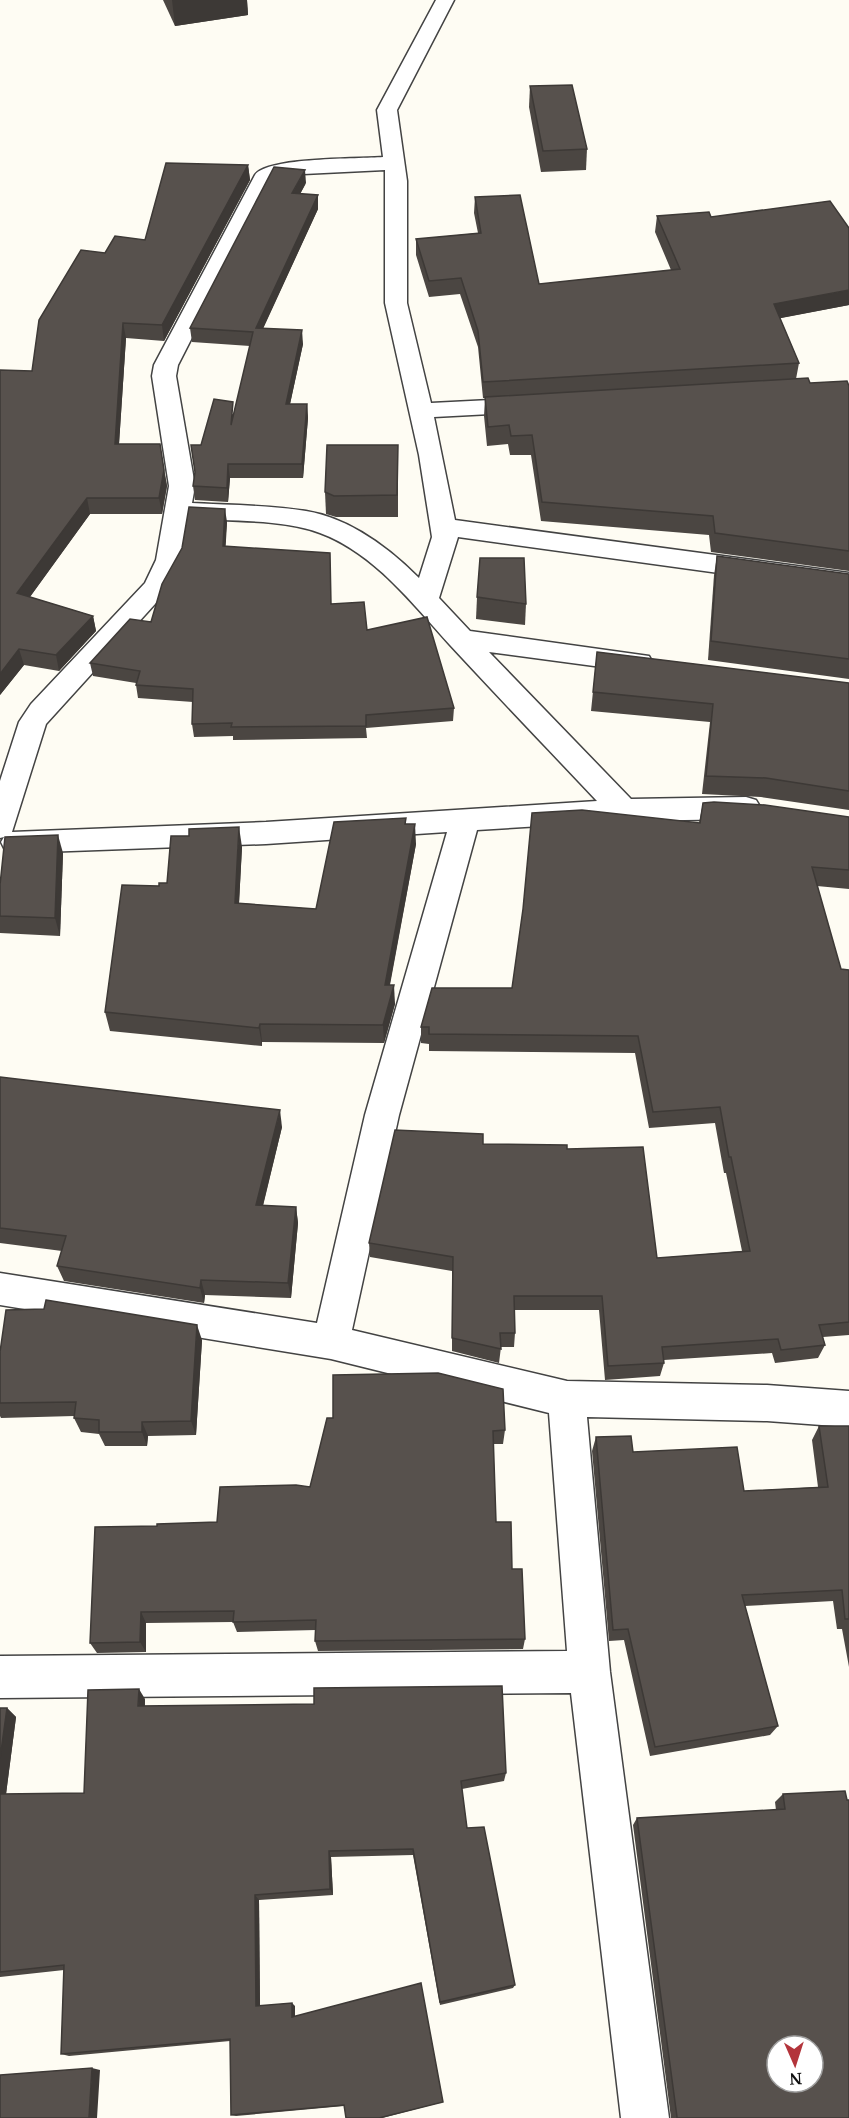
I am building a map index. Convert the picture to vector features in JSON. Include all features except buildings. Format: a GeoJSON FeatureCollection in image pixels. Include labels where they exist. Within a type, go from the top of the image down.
{"type":"FeatureCollection","features":[{"type":"Feature","properties":{"kind":"street"},"geometry":{"type":"LineString","coordinates":[[425,601],[444,541],[444,527],[421,411],[396,303],[397,182],[387,116],[388,104],[445,0]]}},
{"type":"Feature","properties":{"kind":"street"},"geometry":{"type":"LineString","coordinates":[[0,827],[33,722],[156,587],[169,560],[181,477],[164,376],[166,365],[266,175],[279,169],[394,163]]}},
{"type":"Feature","properties":{"kind":"street"},"geometry":{"type":"LineString","coordinates":[[421,411],[551,403]]}},
{"type":"Feature","properties":{"kind":"street"},"geometry":{"type":"LineString","coordinates":[[178,509],[306,519],[341,531],[370,550],[425,601],[624,810]]}},
{"type":"Feature","properties":{"kind":"street"},"geometry":{"type":"LineString","coordinates":[[444,527],[849,582]]}},
{"type":"Feature","properties":{"kind":"street"},"geometry":{"type":"LineString","coordinates":[[460,639],[660,666]]}},
{"type":"Feature","properties":{"kind":"street"},"geometry":{"type":"LineString","coordinates":[[0,842],[266,833],[624,810],[710,807],[772,811]]}},
{"type":"Feature","properties":{"kind":"street"},"geometry":{"type":"LineString","coordinates":[[331,1342],[382,1115],[465,821]]}},
{"type":"Feature","properties":{"kind":"street"},"geometry":{"type":"LineString","coordinates":[[0,1289],[331,1342],[567,1399],[767,1403],[849,1409]]}},
{"type":"Feature","properties":{"kind":"street"},"geometry":{"type":"LineString","coordinates":[[567,1399],[589,1672],[645,2118]]}},
{"type":"Feature","properties":{"kind":"street"},"geometry":{"type":"LineString","coordinates":[[0,1677],[589,1672]]}}]}
